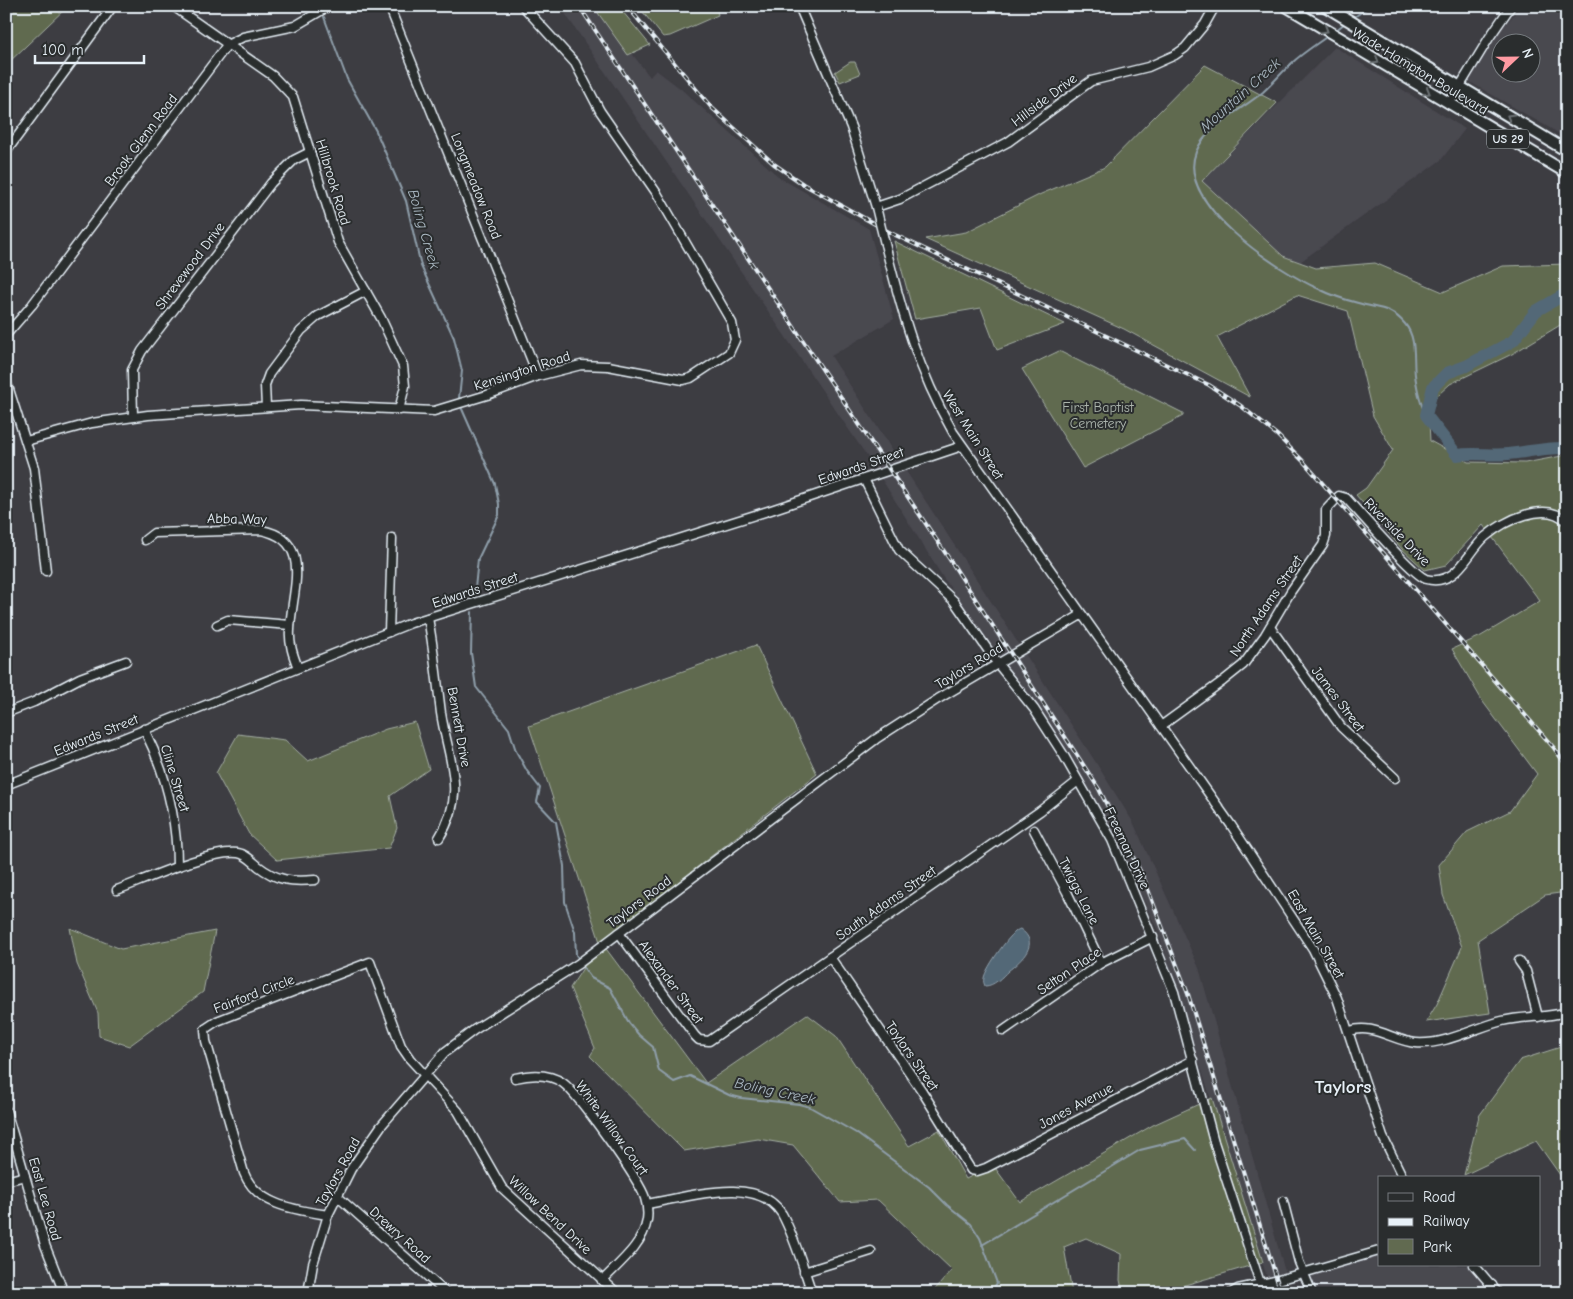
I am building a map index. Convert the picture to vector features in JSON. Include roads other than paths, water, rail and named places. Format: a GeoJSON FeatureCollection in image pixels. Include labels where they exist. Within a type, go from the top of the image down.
{"type":"FeatureCollection","features":[{"type":"Feature","properties":{"kind":"main road","name":"Wade Hampton Boulevard"},"geometry":{"type":"LineString","coordinates":[[1286,6],[1567,173]]}},
{"type":"Feature","properties":{"kind":"main road","name":"Wade Hampton Boulevard"},"geometry":{"type":"LineString","coordinates":[[1325,6],[1567,150]]}},
{"type":"Feature","properties":{"kind":"street"},"geometry":{"type":"LineString","coordinates":[[6,152],[113,6]]}},
{"type":"Feature","properties":{"kind":"street","name":"Hillbrook Road"},"geometry":{"type":"LineString","coordinates":[[173,6],[273,76],[290,93],[299,112],[338,242],[393,340],[403,366],[405,386],[399,410]]}},
{"type":"Feature","properties":{"kind":"street"},"geometry":{"type":"LineString","coordinates":[[227,45],[243,37],[295,26],[329,6]]}},
{"type":"Feature","properties":{"kind":"street","name":"Longmeadow Road"},"geometry":{"type":"LineString","coordinates":[[389,6],[538,376]]}},
{"type":"Feature","properties":{"kind":"street","name":"Kensington Road"},"geometry":{"type":"LineString","coordinates":[[26,441],[92,423],[133,416],[266,406],[332,404],[399,410],[441,409],[538,376],[569,367],[593,364],[659,377],[687,379],[729,353],[735,344],[732,323],[706,274],[658,195],[606,120],[575,63],[523,6]]}},
{"type":"Feature","properties":{"kind":"street","name":"West Main Street"},"geometry":{"type":"LineString","coordinates":[[798,6],[851,127],[876,207],[903,318],[918,363],[938,406],[962,446],[1161,726]]}},
{"type":"Feature","properties":{"kind":"street","name":"Hillside Drive"},"geometry":{"type":"LineString","coordinates":[[876,207],[900,199],[1008,142],[1093,80],[1148,67],[1175,56],[1186,48],[1206,24],[1215,6]]}},
{"type":"Feature","properties":{"kind":"street"},"geometry":{"type":"LineString","coordinates":[[1449,104],[1511,6]]}},
{"type":"Feature","properties":{"kind":"street","name":"Brook Glenn Road"},"geometry":{"type":"LineString","coordinates":[[6,335],[32,305],[227,45]]}},
{"type":"Feature","properties":{"kind":"street","name":"Shrevewood Drive"},"geometry":{"type":"LineString","coordinates":[[133,416],[132,370],[142,351],[271,183],[294,160],[310,152]]}},
{"type":"Feature","properties":{"kind":"street"},"geometry":{"type":"LineString","coordinates":[[266,406],[265,385],[269,374],[301,331],[318,316],[366,291]]}},
{"type":"Feature","properties":{"kind":"street"},"geometry":{"type":"LineString","coordinates":[[6,380],[26,441],[37,483],[46,571]]}},
{"type":"Feature","properties":{"kind":"street","name":"Edwards Street"},"geometry":{"type":"LineString","coordinates":[[6,785],[428,618],[962,446]]}},
{"type":"Feature","properties":{"kind":"street","name":"Freeman Drive"},"geometry":{"type":"LineString","coordinates":[[864,479],[899,550],[954,601],[997,663],[1034,709],[1112,840],[1174,992],[1214,1142],[1260,1283]]}},
{"type":"Feature","properties":{"kind":"street","name":"Riverside Drive"},"geometry":{"type":"LineString","coordinates":[[1336,498],[1339,496],[1346,498],[1406,562],[1418,574],[1427,579],[1439,579],[1452,575],[1466,562],[1484,538],[1509,522],[1547,511],[1558,514],[1567,522]]}},
{"type":"Feature","properties":{"kind":"street","name":"North Adams Street"},"geometry":{"type":"LineString","coordinates":[[1161,726],[1223,682],[1242,665],[1270,627],[1323,545],[1326,536],[1326,510],[1336,498]]}},
{"type":"Feature","properties":{"kind":"street","name":"Abba Way"},"geometry":{"type":"LineString","coordinates":[[146,540],[154,533],[262,530],[284,538],[296,558],[297,570],[290,624],[290,645],[298,668]]}},
{"type":"Feature","properties":{"kind":"street"},"geometry":{"type":"LineString","coordinates":[[389,632],[392,538]]}},
{"type":"Feature","properties":{"kind":"street","name":"Taylors Road"},"geometry":{"type":"LineString","coordinates":[[308,1293],[313,1264],[328,1215],[337,1196],[371,1140],[424,1075],[462,1039],[578,964],[876,739],[997,663],[1081,615]]}},
{"type":"Feature","properties":{"kind":"street","name":"Bennett Drive"},"geometry":{"type":"LineString","coordinates":[[428,618],[436,658],[444,729],[455,774],[451,811],[447,825],[439,838]]}},
{"type":"Feature","properties":{"kind":"street"},"geometry":{"type":"LineString","coordinates":[[217,626],[228,620],[290,624]]}},
{"type":"Feature","properties":{"kind":"street","name":"James Street"},"geometry":{"type":"LineString","coordinates":[[1270,627],[1341,727],[1395,778]]}},
{"type":"Feature","properties":{"kind":"street"},"geometry":{"type":"LineString","coordinates":[[6,713],[34,702],[80,678],[126,661]]}},
{"type":"Feature","properties":{"kind":"street","name":"East Main Street"},"geometry":{"type":"LineString","coordinates":[[1161,726],[1302,932],[1323,967],[1350,1031],[1383,1136],[1402,1176]]}},
{"type":"Feature","properties":{"kind":"street","name":"Cline Street"},"geometry":{"type":"LineString","coordinates":[[144,729],[158,761],[172,803],[177,866]]}},
{"type":"Feature","properties":{"kind":"street","name":"South Adams Street"},"geometry":{"type":"LineString","coordinates":[[705,1042],[830,958],[1040,811],[1078,781]]}},
{"type":"Feature","properties":{"kind":"street","name":"Twiggs Lane"},"geometry":{"type":"LineString","coordinates":[[1034,830],[1067,892],[1101,963]]}},
{"type":"Feature","properties":{"kind":"street"},"geometry":{"type":"LineString","coordinates":[[117,890],[177,866],[222,854],[236,853],[244,854],[268,874],[276,877],[293,882],[316,880]]}},
{"type":"Feature","properties":{"kind":"street","name":"Alexander Street"},"geometry":{"type":"LineString","coordinates":[[619,933],[694,1036],[705,1042]]}},
{"type":"Feature","properties":{"kind":"street","name":"Selton Place"},"geometry":{"type":"LineString","coordinates":[[1003,1031],[1101,963],[1153,937]]}},
{"type":"Feature","properties":{"kind":"street","name":"Taylors Street"},"geometry":{"type":"LineString","coordinates":[[830,958],[922,1091],[971,1170]]}},
{"type":"Feature","properties":{"kind":"street"},"geometry":{"type":"LineString","coordinates":[[1519,961],[1526,972],[1538,1017]]}},
{"type":"Feature","properties":{"kind":"street","name":"Fairford Circle"},"geometry":{"type":"LineString","coordinates":[[328,1215],[279,1204],[261,1195],[250,1186],[244,1173],[206,1041],[205,1029],[218,1021],[370,962],[401,1046],[424,1075]]}},
{"type":"Feature","properties":{"kind":"street"},"geometry":{"type":"LineString","coordinates":[[1350,1031],[1367,1028],[1407,1042],[1427,1043],[1447,1039],[1502,1021],[1567,1012]]}},
{"type":"Feature","properties":{"kind":"street","name":"Jones Avenue"},"geometry":{"type":"LineString","coordinates":[[971,1170],[977,1171],[986,1168],[1192,1060]]}},
{"type":"Feature","properties":{"kind":"street","name":"Willow Bend Drive"},"geometry":{"type":"LineString","coordinates":[[424,1075],[458,1111],[502,1188],[617,1293]]}},
{"type":"Feature","properties":{"kind":"street","name":"White Willow Court"},"geometry":{"type":"LineString","coordinates":[[515,1078],[545,1076],[554,1078],[570,1089],[628,1168],[647,1204]]}},
{"type":"Feature","properties":{"kind":"street","name":"East Lee Road"},"geometry":{"type":"LineString","coordinates":[[6,1110],[45,1245],[64,1293]]}},
{"type":"Feature","properties":{"kind":"street"},"geometry":{"type":"LineString","coordinates":[[6,1182],[25,1176]]}},
{"type":"Feature","properties":{"kind":"street"},"geometry":{"type":"LineString","coordinates":[[602,1281],[640,1238],[647,1220],[647,1204],[731,1190],[760,1194],[774,1204],[781,1213],[812,1293]]}},
{"type":"Feature","properties":{"kind":"street","name":"Drewry Road"},"geometry":{"type":"LineString","coordinates":[[337,1196],[446,1293]]}},
{"type":"Feature","properties":{"kind":"street"},"geometry":{"type":"LineString","coordinates":[[1283,1201],[1299,1262],[1312,1293]]}},
{"type":"Feature","properties":{"kind":"street"},"geometry":{"type":"LineString","coordinates":[[804,1272],[871,1251]]}},
{"type":"Feature","properties":{"kind":"street"},"geometry":{"type":"LineString","coordinates":[[1231,1293],[1260,1283],[1304,1273],[1378,1251]]}},
{"type":"Feature","properties":{"kind":"street"},"geometry":{"type":"LineString","coordinates":[[1475,1266],[1498,1293]]}},
{"type":"Feature","properties":{"kind":"street"},"geometry":{"type":"LineString","coordinates":[[1485,1293],[1492,1285]]}},
{"type":"Feature","properties":{"kind":"water"},"geometry":{"type":"Polygon","coordinates":[[[1020,929],[1029,940],[1027,951],[1019,962],[998,981],[985,986],[984,978],[994,959],[1011,936],[1020,929]]]}},
{"type":"Feature","properties":{"kind":"waterway","name":"Mountain Creek"},"geometry":{"type":"LineString","coordinates":[[1353,18],[1370,6]]}},
{"type":"Feature","properties":{"kind":"waterway","name":"Boling Creek"},"geometry":{"type":"LineString","coordinates":[[324,17],[347,79],[376,131],[406,201],[421,266],[454,338],[462,371],[459,398]]}},
{"type":"Feature","properties":{"kind":"waterway","name":"Mountain Creek"},"geometry":{"type":"LineString","coordinates":[[1335,31],[1345,23]]}},
{"type":"Feature","properties":{"kind":"waterway","name":"Mountain Creek"},"geometry":{"type":"LineString","coordinates":[[1329,35],[1297,58],[1255,99],[1216,126],[1208,134],[1196,152],[1194,172],[1201,193],[1215,214],[1257,252],[1280,268],[1324,291],[1389,311],[1405,324],[1413,342],[1415,375],[1420,401],[1426,415]]}},
{"type":"Feature","properties":{"kind":"waterway"},"geometry":{"type":"LineString","coordinates":[[1567,293],[1536,311],[1513,341],[1466,366],[1447,373],[1433,387],[1426,415],[1457,455],[1502,454],[1567,448]]}},
{"type":"Feature","properties":{"kind":"waterway","name":"Boling Creek"},"geometry":{"type":"LineString","coordinates":[[462,409],[495,484],[499,504],[499,515],[478,559],[474,598]]}},
{"type":"Feature","properties":{"kind":"waterway","name":"Boling Creek"},"geometry":{"type":"LineString","coordinates":[[472,612],[471,653],[476,687],[509,729],[516,751],[527,771],[540,788],[537,802],[556,822],[564,866],[565,902],[575,932],[576,955],[579,959]]}},
{"type":"Feature","properties":{"kind":"waterway","name":"Boling Creek"},"geometry":{"type":"LineString","coordinates":[[581,964],[591,978],[610,988],[629,1023],[653,1047],[659,1071],[674,1082],[690,1076],[729,1095],[810,1107],[856,1133],[929,1187],[947,1205],[971,1224],[980,1238],[997,1283],[990,1293]]}},
{"type":"Feature","properties":{"kind":"waterway"},"geometry":{"type":"LineString","coordinates":[[982,1245],[1140,1150],[1185,1139],[1195,1150]]}},
{"type":"Feature","properties":{"kind":"railway"},"geometry":{"type":"LineString","coordinates":[[579,6],[950,560],[1099,789],[1144,879],[1188,994],[1281,1293]]}},
{"type":"Feature","properties":{"kind":"railway"},"geometry":{"type":"LineString","coordinates":[[627,6],[711,107],[774,164],[803,184],[891,233],[1209,385],[1241,406],[1277,435],[1303,461],[1554,748],[1567,766]]}},
{"type":"Feature","properties":{"kind":"district","name":"Taylors"},"geometry":{"type":"Point","coordinates":[1343,1087]}},
{"type":"Feature","properties":{"kind":"park label","name":"First Baptist Cemetery"},"geometry":{"type":"Point","coordinates":[1098,416]}}]}
